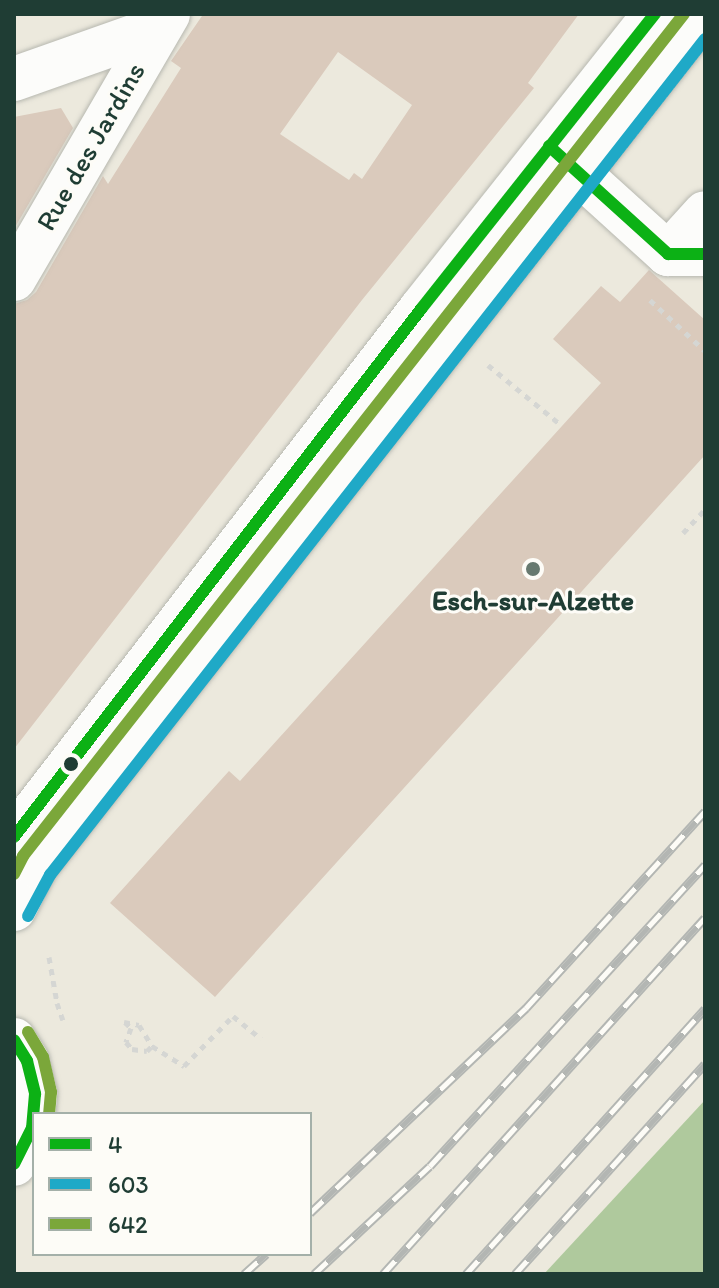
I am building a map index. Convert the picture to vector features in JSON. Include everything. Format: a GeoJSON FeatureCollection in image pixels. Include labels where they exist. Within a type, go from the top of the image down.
{"type":"FeatureCollection","features":[{"type":"Feature","properties":{"kind":"main road"},"geometry":{"type":"LineString","coordinates":[[14,909],[36,866],[454,337],[655,14]]}},
{"type":"Feature","properties":{"kind":"main road"},"geometry":{"type":"LineString","coordinates":[[14,837],[563,158],[704,14]]}},
{"type":"Feature","properties":{"kind":"main road"},"geometry":{"type":"LineString","coordinates":[[14,79],[163,21]]}},
{"type":"Feature","properties":{"kind":"main road","name":"Rue des Jardins"},"geometry":{"type":"LineString","coordinates":[[14,279],[163,21]]}},
{"type":"Feature","properties":{"kind":"main road"},"geometry":{"type":"LineString","coordinates":[[563,158],[686,254],[705,213]]}},
{"type":"Feature","properties":{"kind":"main road"},"geometry":{"type":"LineString","coordinates":[[14,1040],[27,1061],[35,1094],[33,1112]]}},
{"type":"Feature","properties":{"kind":"main road"},"geometry":{"type":"LineString","coordinates":[[14,1164],[32,1128]]}},
{"type":"Feature","properties":{"kind":"path"},"geometry":{"type":"LineString","coordinates":[[454,337],[561,425]]}},
{"type":"Feature","properties":{"kind":"path"},"geometry":{"type":"LineString","coordinates":[[683,533],[705,509]]}},
{"type":"Feature","properties":{"kind":"path"},"geometry":{"type":"LineString","coordinates":[[152,1046],[147,1051],[132,1049],[126,1042],[131,1028],[124,1022],[139,1025],[152,1046],[184,1066],[233,1016],[261,1039]]}},
{"type":"Feature","properties":{"kind":"green space"},"geometry":{"type":"Polygon","coordinates":[[[705,1100],[705,1274],[544,1274],[705,1100]]]}},
{"type":"Feature","properties":{"kind":"building"},"geometry":{"type":"Polygon","coordinates":[[[579,14],[528,83],[534,88],[362,300],[14,749],[14,304],[27,300],[36,292],[103,176],[108,184],[181,68],[171,61],[202,16],[579,14]],[[338,52],[280,134],[349,180],[354,173],[362,179],[412,105],[338,52]]]}},
{"type":"Feature","properties":{"kind":"building"},"geometry":{"type":"Polygon","coordinates":[[[61,108],[73,128],[14,229],[14,117],[61,108]]]}},
{"type":"Feature","properties":{"kind":"building"},"geometry":{"type":"Polygon","coordinates":[[[649,270],[705,320],[705,455],[215,997],[110,903],[229,771],[240,781],[601,383],[553,339],[601,286],[620,302],[649,270]]]}},
{"type":"Feature","properties":{"kind":"railway"},"geometry":{"type":"LineString","coordinates":[[312,1211],[526,1008],[705,811]]}},
{"type":"Feature","properties":{"kind":"railway"},"geometry":{"type":"LineString","coordinates":[[314,1274],[430,1166],[705,865]]}},
{"type":"Feature","properties":{"kind":"railway"},"geometry":{"type":"LineString","coordinates":[[383,1274],[705,918]]}},
{"type":"Feature","properties":{"kind":"railway"},"geometry":{"type":"LineString","coordinates":[[466,1274],[705,1009]]}},
{"type":"Feature","properties":{"kind":"railway"},"geometry":{"type":"LineString","coordinates":[[515,1274],[705,1064]]}},
{"type":"Feature","properties":{"kind":"railway"},"geometry":{"type":"LineString","coordinates":[[244,1274],[264,1256]]}},
{"type":"Feature","properties":{"kind":"transit line","name":"4"},"geometry":{"type":"LineString","coordinates":[[14,837],[421,309],[655,14]]}},
{"type":"Feature","properties":{"kind":"transit line","name":"642"},"geometry":{"type":"LineString","coordinates":[[14,874],[23,856],[684,14]]}},
{"type":"Feature","properties":{"kind":"transit line","name":"603"},"geometry":{"type":"LineString","coordinates":[[28,916],[50,875],[705,39]]}},
{"type":"Feature","properties":{"kind":"transit line","name":"4"},"geometry":{"type":"LineString","coordinates":[[549,146],[668,254],[705,254]]}},
{"type":"Feature","properties":{"kind":"transit line","name":"642"},"geometry":{"type":"LineString","coordinates":[[28,1032],[43,1057],[51,1092],[49,1112]]}},
{"type":"Feature","properties":{"kind":"transit line","name":"4"},"geometry":{"type":"LineString","coordinates":[[14,1040],[27,1061],[35,1094],[33,1112]]}},
{"type":"Feature","properties":{"kind":"transit line","name":"4"},"geometry":{"type":"LineString","coordinates":[[14,1164],[32,1128]]}},
{"type":"Feature","properties":{"kind":"place","name":"Esch-sur-Alzette"},"geometry":{"type":"Point","coordinates":[533,569]}}]}
